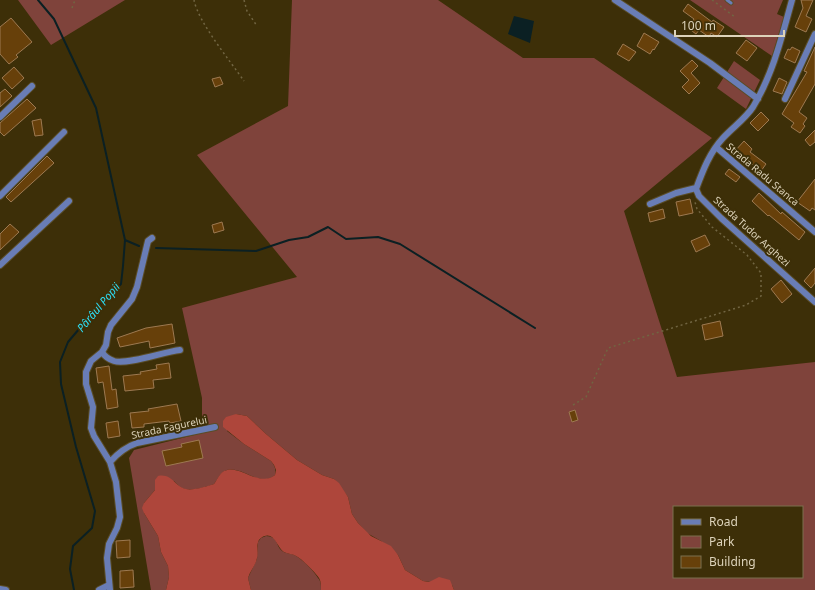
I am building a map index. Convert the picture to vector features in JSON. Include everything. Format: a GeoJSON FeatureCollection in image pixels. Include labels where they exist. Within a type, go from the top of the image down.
{"type":"FeatureCollection","features":[{"type":"Feature","properties":{"kind":"street"},"geometry":{"type":"LineString","coordinates":[[615,0],[710,63],[758,99]]}},
{"type":"Feature","properties":{"kind":"street"},"geometry":{"type":"LineString","coordinates":[[650,204],[695,188],[716,147],[744,118],[758,99],[772,68],[792,0]]}},
{"type":"Feature","properties":{"kind":"street"},"geometry":{"type":"LineString","coordinates":[[784,99],[815,34]]}},
{"type":"Feature","properties":{"kind":"street"},"geometry":{"type":"LineString","coordinates":[[0,117],[32,86]]}},
{"type":"Feature","properties":{"kind":"street"},"geometry":{"type":"LineString","coordinates":[[0,196],[64,132]]}},
{"type":"Feature","properties":{"kind":"street","name":"Strada Radu Stanca"},"geometry":{"type":"LineString","coordinates":[[716,147],[815,232]]}},
{"type":"Feature","properties":{"kind":"street","name":"Strada Tudor Arghezi"},"geometry":{"type":"LineString","coordinates":[[695,188],[699,196],[721,218],[815,302]]}},
{"type":"Feature","properties":{"kind":"street"},"geometry":{"type":"LineString","coordinates":[[0,265],[69,202]]}},
{"type":"Feature","properties":{"kind":"street"},"geometry":{"type":"LineString","coordinates":[[99,590],[110,588],[107,558],[109,544],[117,528],[120,517],[116,482],[110,462],[94,436],[91,428],[93,407],[86,379],[86,372],[90,361],[102,352],[106,345],[108,332],[111,325],[132,299],[137,287],[145,249],[148,241],[152,238]]}},
{"type":"Feature","properties":{"kind":"street"},"geometry":{"type":"LineString","coordinates":[[102,352],[106,358],[119,362],[180,350]]}},
{"type":"Feature","properties":{"kind":"street","name":"Strada Fagurelui"},"geometry":{"type":"LineString","coordinates":[[110,462],[128,446],[137,443],[215,428]]}},
{"type":"Feature","properties":{"kind":"street"},"geometry":{"type":"LineString","coordinates":[[0,589],[6,590]]}},
{"type":"Feature","properties":{"kind":"lane"},"geometry":{"type":"LineString","coordinates":[[727,0],[731,3]]}},
{"type":"Feature","properties":{"kind":"path"},"geometry":{"type":"LineString","coordinates":[[72,8],[75,0]]}},
{"type":"Feature","properties":{"kind":"path"},"geometry":{"type":"LineString","coordinates":[[194,0],[196,8],[204,23],[244,81]]}},
{"type":"Feature","properties":{"kind":"path"},"geometry":{"type":"LineString","coordinates":[[244,0],[247,10],[257,26]]}},
{"type":"Feature","properties":{"kind":"path"},"geometry":{"type":"LineString","coordinates":[[712,0],[735,17]]}},
{"type":"Feature","properties":{"kind":"path"},"geometry":{"type":"LineString","coordinates":[[573,405],[586,396],[608,348],[746,305],[761,296],[761,274],[747,255],[712,227],[697,209],[694,198],[695,188]]}},
{"type":"Feature","properties":{"kind":"green space"},"geometry":{"type":"Polygon","coordinates":[[[18,0],[125,0],[51,45],[18,0]]]}},
{"type":"Feature","properties":{"kind":"green space"},"geometry":{"type":"Polygon","coordinates":[[[292,0],[438,0],[523,58],[594,58],[712,138],[624,211],[677,377],[815,362],[815,590],[454,590],[452,585],[423,581],[405,570],[398,555],[381,541],[367,533],[358,523],[352,514],[348,497],[334,479],[322,475],[297,460],[247,416],[236,414],[227,431],[271,461],[275,468],[275,475],[263,479],[239,471],[227,470],[221,474],[214,484],[191,489],[182,488],[174,481],[155,480],[155,490],[144,503],[144,513],[158,536],[161,552],[168,566],[169,577],[166,590],[151,590],[129,458],[134,450],[202,433],[202,398],[182,308],[297,277],[197,155],[288,106],[292,0]]]}},
{"type":"Feature","properties":{"kind":"green space"},"geometry":{"type":"Polygon","coordinates":[[[690,0],[783,0],[777,14],[784,17],[772,56],[690,0]]]}},
{"type":"Feature","properties":{"kind":"green space"},"geometry":{"type":"Polygon","coordinates":[[[734,61],[760,80],[746,109],[717,88],[734,61]]]}},
{"type":"Feature","properties":{"kind":"green space"},"geometry":{"type":"Polygon","coordinates":[[[266,536],[273,538],[281,550],[302,560],[314,572],[320,581],[321,590],[251,590],[248,578],[257,559],[258,542],[261,538],[266,536]]]}},
{"type":"Feature","properties":{"kind":"shaded area"},"geometry":{"type":"Polygon","coordinates":[[[236,414],[247,416],[297,460],[339,483],[348,497],[352,514],[358,523],[371,536],[391,546],[398,555],[405,570],[423,581],[429,582],[439,577],[450,580],[454,590],[321,590],[320,579],[312,569],[299,558],[284,552],[272,537],[265,536],[258,542],[258,556],[248,578],[251,590],[166,590],[169,577],[168,566],[161,552],[158,536],[142,508],[144,503],[155,490],[155,480],[158,476],[167,476],[182,488],[192,489],[214,484],[222,472],[230,469],[262,479],[275,475],[276,470],[271,461],[244,444],[223,427],[223,421],[226,417],[236,414]]]}},
{"type":"Feature","properties":{"kind":"water"},"geometry":{"type":"Polygon","coordinates":[[[514,16],[534,21],[530,43],[508,34],[514,16]]]}},
{"type":"Feature","properties":{"kind":"building"},"geometry":{"type":"Polygon","coordinates":[[[801,0],[813,0],[806,16],[812,19],[806,32],[795,27],[803,8],[801,0]]]}},
{"type":"Feature","properties":{"kind":"building"},"geometry":{"type":"Polygon","coordinates":[[[688,4],[712,22],[713,20],[724,27],[717,37],[711,33],[709,37],[699,30],[696,34],[688,28],[694,19],[683,11],[688,4]]]}},
{"type":"Feature","properties":{"kind":"building"},"geometry":{"type":"Polygon","coordinates":[[[11,18],[32,42],[16,55],[18,57],[9,64],[0,54],[0,27],[11,18]]]}},
{"type":"Feature","properties":{"kind":"building"},"geometry":{"type":"Polygon","coordinates":[[[644,33],[659,42],[650,54],[637,46],[644,33]]]}},
{"type":"Feature","properties":{"kind":"building"},"geometry":{"type":"Polygon","coordinates":[[[746,40],[757,48],[747,61],[736,53],[746,40]]]}},
{"type":"Feature","properties":{"kind":"building"},"geometry":{"type":"Polygon","coordinates":[[[623,44],[636,52],[629,61],[617,54],[623,44]]]}},
{"type":"Feature","properties":{"kind":"building"},"geometry":{"type":"Polygon","coordinates":[[[792,47],[800,51],[795,63],[784,58],[788,49],[790,50],[792,47]]]}},
{"type":"Feature","properties":{"kind":"building"},"geometry":{"type":"Polygon","coordinates":[[[815,47],[815,84],[799,112],[807,118],[803,124],[805,126],[800,133],[791,127],[794,123],[782,114],[807,72],[804,71],[815,47]]]}},
{"type":"Feature","properties":{"kind":"building"},"geometry":{"type":"Polygon","coordinates":[[[692,60],[698,66],[691,73],[700,83],[689,94],[682,87],[689,80],[680,71],[692,60]]]}},
{"type":"Feature","properties":{"kind":"building"},"geometry":{"type":"Polygon","coordinates":[[[14,67],[24,78],[12,89],[2,78],[14,67]]]}},
{"type":"Feature","properties":{"kind":"building"},"geometry":{"type":"Polygon","coordinates":[[[220,77],[223,84],[215,87],[212,79],[220,77]]]}},
{"type":"Feature","properties":{"kind":"building"},"geometry":{"type":"Polygon","coordinates":[[[779,78],[787,82],[782,94],[773,91],[779,78]]]}},
{"type":"Feature","properties":{"kind":"building"},"geometry":{"type":"Polygon","coordinates":[[[5,89],[12,96],[0,107],[0,93],[5,89]]]}},
{"type":"Feature","properties":{"kind":"building"},"geometry":{"type":"Polygon","coordinates":[[[27,99],[36,108],[4,136],[0,132],[0,123],[27,99]]]}},
{"type":"Feature","properties":{"kind":"building"},"geometry":{"type":"Polygon","coordinates":[[[761,112],[769,120],[758,131],[750,123],[761,112]]]}},
{"type":"Feature","properties":{"kind":"building"},"geometry":{"type":"Polygon","coordinates":[[[41,119],[43,135],[35,136],[32,121],[41,119]]]}},
{"type":"Feature","properties":{"kind":"building"},"geometry":{"type":"Polygon","coordinates":[[[815,130],[815,142],[810,146],[805,140],[815,130]]]}},
{"type":"Feature","properties":{"kind":"building"},"geometry":{"type":"Polygon","coordinates":[[[744,141],[752,149],[750,152],[766,164],[761,171],[744,158],[742,160],[734,152],[744,141]]]}},
{"type":"Feature","properties":{"kind":"building"},"geometry":{"type":"Polygon","coordinates":[[[47,156],[54,163],[11,202],[6,197],[47,156]]]}},
{"type":"Feature","properties":{"kind":"building"},"geometry":{"type":"Polygon","coordinates":[[[729,169],[740,177],[736,182],[725,174],[729,169]]]}},
{"type":"Feature","properties":{"kind":"building"},"geometry":{"type":"Polygon","coordinates":[[[815,179],[815,210],[812,208],[810,211],[797,202],[815,179]]]}},
{"type":"Feature","properties":{"kind":"building"},"geometry":{"type":"Polygon","coordinates":[[[759,193],[781,214],[782,212],[805,232],[799,240],[769,215],[768,216],[752,201],[759,193]]]}},
{"type":"Feature","properties":{"kind":"building"},"geometry":{"type":"Polygon","coordinates":[[[690,199],[693,213],[679,216],[676,202],[690,199]]]}},
{"type":"Feature","properties":{"kind":"building"},"geometry":{"type":"Polygon","coordinates":[[[663,209],[665,218],[650,222],[648,213],[663,209]]]}},
{"type":"Feature","properties":{"kind":"building"},"geometry":{"type":"Polygon","coordinates":[[[222,222],[224,230],[214,233],[212,225],[222,222]]]}},
{"type":"Feature","properties":{"kind":"building"},"geometry":{"type":"Polygon","coordinates":[[[10,224],[19,232],[0,250],[0,234],[10,224]]]}},
{"type":"Feature","properties":{"kind":"building"},"geometry":{"type":"Polygon","coordinates":[[[705,235],[710,245],[696,252],[691,241],[705,235]]]}},
{"type":"Feature","properties":{"kind":"building"},"geometry":{"type":"Polygon","coordinates":[[[815,268],[815,283],[811,288],[804,281],[815,268]]]}},
{"type":"Feature","properties":{"kind":"building"},"geometry":{"type":"Polygon","coordinates":[[[781,280],[792,294],[782,303],[771,289],[781,280]]]}},
{"type":"Feature","properties":{"kind":"building"},"geometry":{"type":"Polygon","coordinates":[[[720,321],[723,336],[705,340],[702,325],[720,321]]]}},
{"type":"Feature","properties":{"kind":"building"},"geometry":{"type":"Polygon","coordinates":[[[172,324],[175,343],[150,348],[149,341],[120,347],[117,338],[146,328],[172,324]]]}},
{"type":"Feature","properties":{"kind":"building"},"geometry":{"type":"Polygon","coordinates":[[[169,363],[171,378],[153,380],[154,388],[125,391],[123,376],[141,374],[140,372],[157,369],[156,365],[169,363]]]}},
{"type":"Feature","properties":{"kind":"building"},"geometry":{"type":"Polygon","coordinates":[[[109,366],[112,390],[116,389],[118,407],[107,409],[103,382],[98,383],[96,368],[109,366]]]}},
{"type":"Feature","properties":{"kind":"building"},"geometry":{"type":"Polygon","coordinates":[[[177,404],[181,421],[144,424],[144,427],[132,428],[130,413],[149,411],[148,409],[177,404]]]}},
{"type":"Feature","properties":{"kind":"building"},"geometry":{"type":"Polygon","coordinates":[[[575,410],[578,420],[572,422],[569,412],[575,410]]]}},
{"type":"Feature","properties":{"kind":"building"},"geometry":{"type":"Polygon","coordinates":[[[118,421],[120,436],[108,438],[106,423],[118,421]]]}},
{"type":"Feature","properties":{"kind":"building"},"geometry":{"type":"Polygon","coordinates":[[[199,440],[203,458],[166,466],[162,451],[182,447],[181,444],[199,440]]]}},
{"type":"Feature","properties":{"kind":"building"},"geometry":{"type":"Polygon","coordinates":[[[130,540],[130,557],[117,558],[116,541],[130,540]]]}},
{"type":"Feature","properties":{"kind":"building"},"geometry":{"type":"Polygon","coordinates":[[[133,570],[134,587],[120,588],[120,571],[133,570]]]}},
{"type":"Feature","properties":{"kind":"waterway","name":"Pârâul Popii"},"geometry":{"type":"LineString","coordinates":[[38,0],[54,19],[96,108],[125,240],[121,284],[96,309],[68,342],[60,362],[61,384],[76,447],[95,511],[92,528],[73,546],[70,569],[74,590]]}},
{"type":"Feature","properties":{"kind":"waterway"},"geometry":{"type":"LineString","coordinates":[[156,248],[256,251],[289,240],[308,237],[328,227],[346,239],[378,237],[400,244],[535,328]]}},
{"type":"Feature","properties":{"kind":"waterway"},"geometry":{"type":"LineString","coordinates":[[125,240],[139,246]]}}]}
